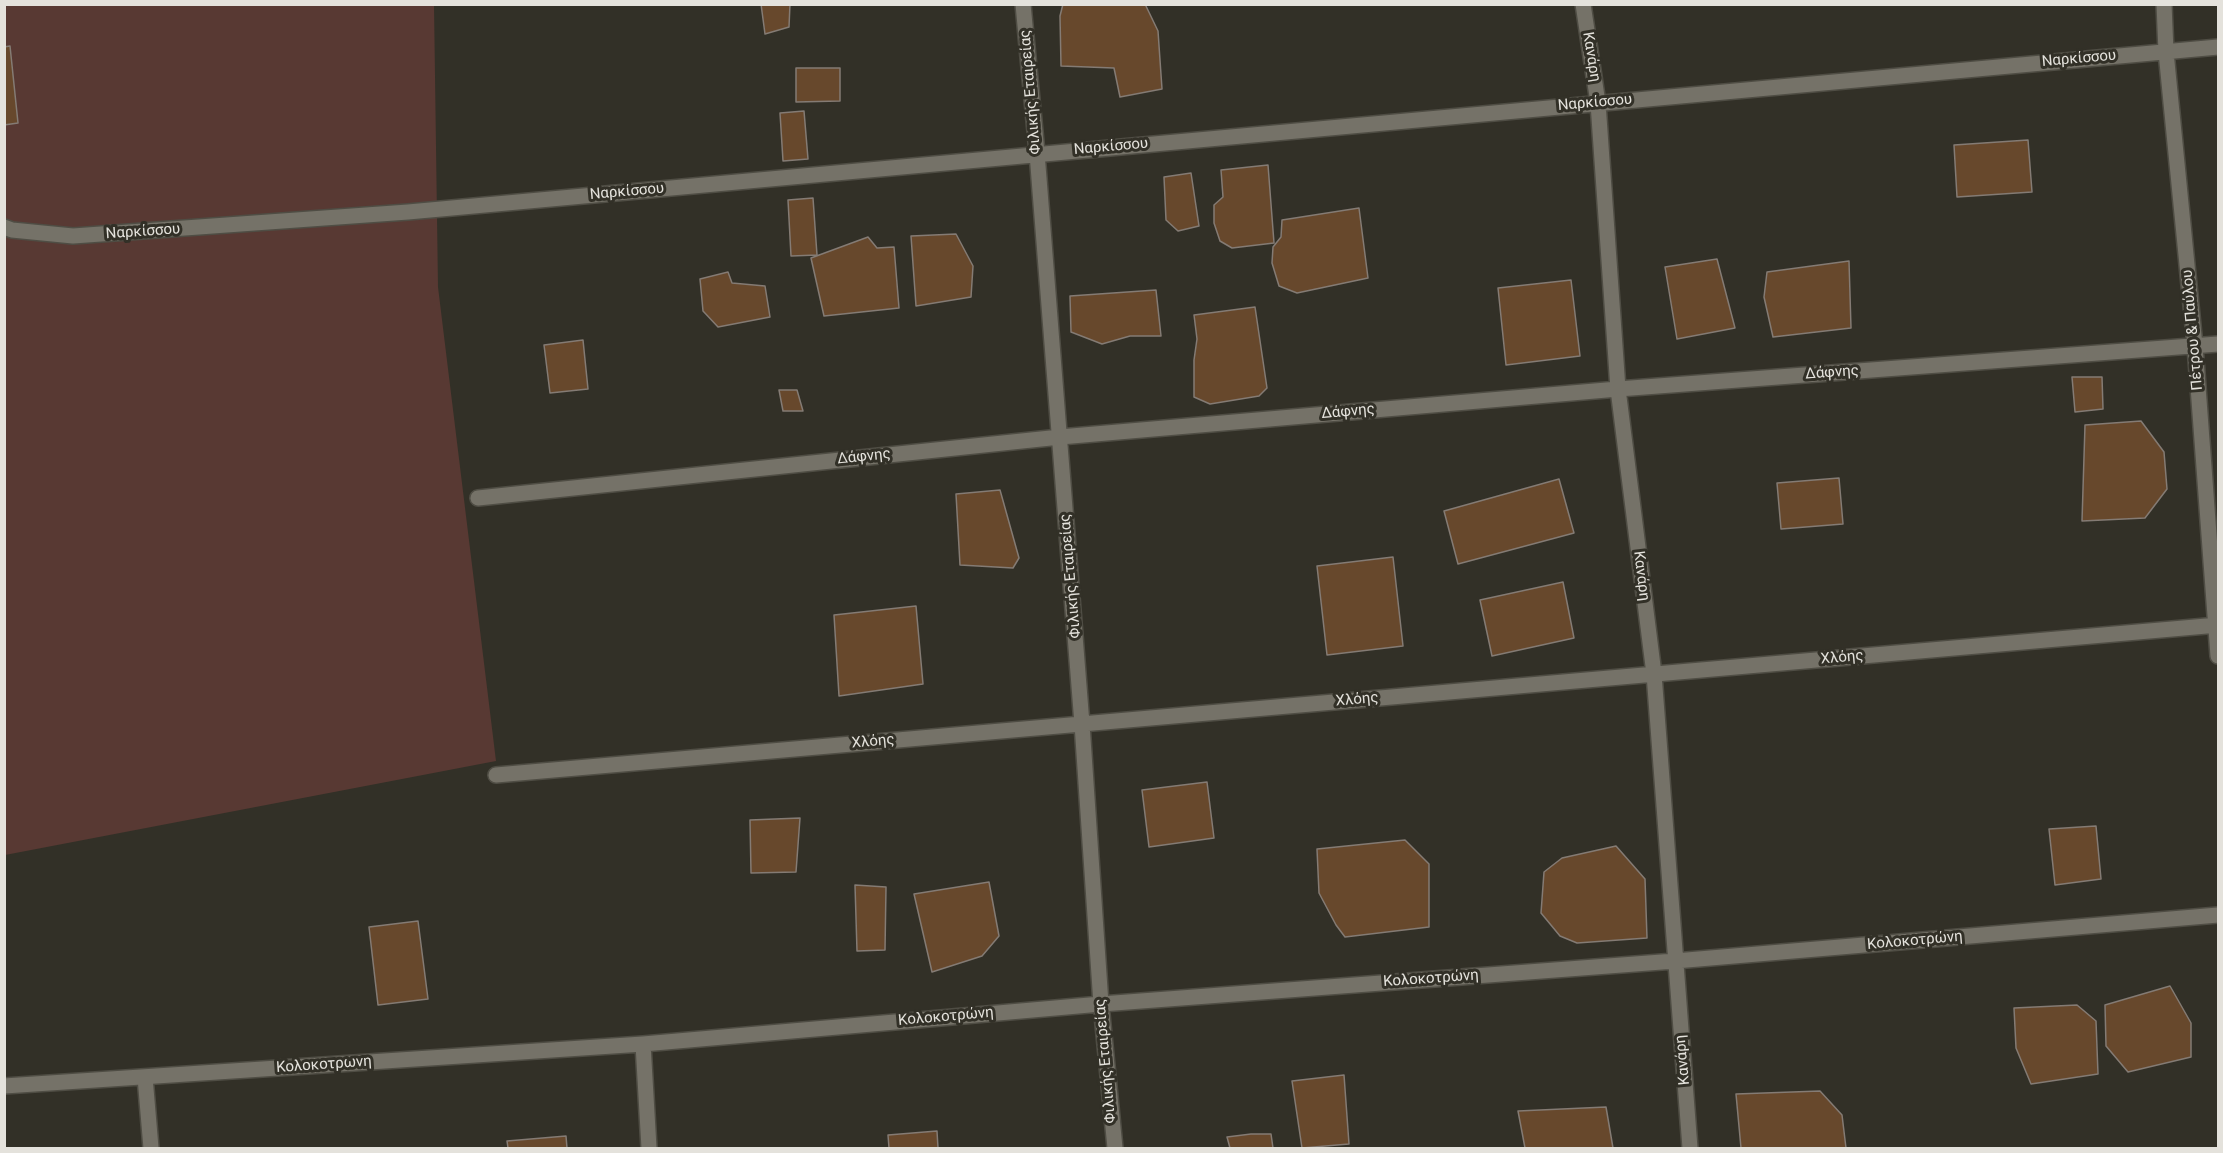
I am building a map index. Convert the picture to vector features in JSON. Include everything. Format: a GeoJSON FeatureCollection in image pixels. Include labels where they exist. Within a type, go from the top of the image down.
{"type":"FeatureCollection","features":[{"type":"Feature","properties":{"kind":"street","name":"Φιλικής Εταιρείας"},"geometry":{"type":"LineString","coordinates":[[1023,4],[1060,437],[1101,1004],[1115,1149]]}},
{"type":"Feature","properties":{"kind":"street","name":"Κανάρη"},"geometry":{"type":"LineString","coordinates":[[1583,4],[1598,103],[1618,389],[1654,674],[1690,1149]]}},
{"type":"Feature","properties":{"kind":"street","name":"Πέτρου & Παύλου"},"geometry":{"type":"LineString","coordinates":[[2164,4],[2166,52],[2195,346],[2218,656]]}},
{"type":"Feature","properties":{"kind":"street","name":"Ναρκίσσου"},"geometry":{"type":"LineString","coordinates":[[4,227],[12,230],[74,236],[408,212],[2218,47]]}},
{"type":"Feature","properties":{"kind":"street","name":"Δάφνης"},"geometry":{"type":"LineString","coordinates":[[478,498],[1060,437],[1618,389],[2218,344]]}},
{"type":"Feature","properties":{"kind":"street","name":"Χλόης"},"geometry":{"type":"LineString","coordinates":[[496,775],[2217,625]]}},
{"type":"Feature","properties":{"kind":"street","name":"Κολοκοτρώνη"},"geometry":{"type":"LineString","coordinates":[[643,1044],[1101,1004],[1675,961],[2218,915]]}},
{"type":"Feature","properties":{"kind":"street","name":"Κολοκοτρωνη"},"geometry":{"type":"LineString","coordinates":[[4,1086],[643,1044]]}},
{"type":"Feature","properties":{"kind":"street"},"geometry":{"type":"LineString","coordinates":[[643,1044],[649,1149]]}},
{"type":"Feature","properties":{"kind":"street"},"geometry":{"type":"LineString","coordinates":[[145,1077],[151,1149]]}},
{"type":"Feature","properties":{"kind":"shaded area"},"geometry":{"type":"Polygon","coordinates":[[[5,5],[434,5],[438,287],[496,761],[5,855],[5,5]]]}},
{"type":"Feature","properties":{"kind":"building"},"geometry":{"type":"Polygon","coordinates":[[[761,4],[790,4],[789,27],[765,34],[761,4]]]}},
{"type":"Feature","properties":{"kind":"building"},"geometry":{"type":"Polygon","coordinates":[[[1063,4],[1145,4],[1158,31],[1162,89],[1120,97],[1114,68],[1061,66],[1060,16],[1063,4]]]}},
{"type":"Feature","properties":{"kind":"building"},"geometry":{"type":"Polygon","coordinates":[[[10,46],[18,123],[4,125],[4,47],[10,46]]]}},
{"type":"Feature","properties":{"kind":"building"},"geometry":{"type":"Polygon","coordinates":[[[796,68],[840,68],[840,101],[796,102],[796,68]]]}},
{"type":"Feature","properties":{"kind":"building"},"geometry":{"type":"Polygon","coordinates":[[[804,111],[808,159],[783,161],[780,113],[804,111]]]}},
{"type":"Feature","properties":{"kind":"building"},"geometry":{"type":"Polygon","coordinates":[[[2028,140],[2032,192],[1957,197],[1954,145],[2028,140]]]}},
{"type":"Feature","properties":{"kind":"building"},"geometry":{"type":"Polygon","coordinates":[[[1268,165],[1274,243],[1232,248],[1220,241],[1214,223],[1214,205],[1223,197],[1221,170],[1268,165]]]}},
{"type":"Feature","properties":{"kind":"building"},"geometry":{"type":"Polygon","coordinates":[[[1191,173],[1199,226],[1178,231],[1166,220],[1164,177],[1191,173]]]}},
{"type":"Feature","properties":{"kind":"building"},"geometry":{"type":"Polygon","coordinates":[[[813,198],[817,255],[791,256],[788,200],[813,198]]]}},
{"type":"Feature","properties":{"kind":"building"},"geometry":{"type":"Polygon","coordinates":[[[1359,208],[1368,278],[1297,293],[1279,286],[1272,263],[1273,247],[1281,237],[1282,220],[1359,208]]]}},
{"type":"Feature","properties":{"kind":"building"},"geometry":{"type":"Polygon","coordinates":[[[956,234],[973,266],[971,297],[916,306],[911,236],[956,234]]]}},
{"type":"Feature","properties":{"kind":"building"},"geometry":{"type":"Polygon","coordinates":[[[868,237],[877,248],[894,247],[899,308],[824,316],[811,258],[868,237]]]}},
{"type":"Feature","properties":{"kind":"building"},"geometry":{"type":"Polygon","coordinates":[[[1717,259],[1735,328],[1677,339],[1665,267],[1717,259]]]}},
{"type":"Feature","properties":{"kind":"building"},"geometry":{"type":"Polygon","coordinates":[[[1849,261],[1851,328],[1773,337],[1764,297],[1767,272],[1849,261]]]}},
{"type":"Feature","properties":{"kind":"building"},"geometry":{"type":"Polygon","coordinates":[[[728,272],[732,283],[765,286],[770,317],[718,327],[703,311],[700,279],[728,272]]]}},
{"type":"Feature","properties":{"kind":"building"},"geometry":{"type":"Polygon","coordinates":[[[1571,280],[1580,356],[1506,365],[1498,288],[1571,280]]]}},
{"type":"Feature","properties":{"kind":"building"},"geometry":{"type":"Polygon","coordinates":[[[1156,290],[1161,336],[1130,336],[1102,344],[1071,332],[1070,296],[1156,290]]]}},
{"type":"Feature","properties":{"kind":"building"},"geometry":{"type":"Polygon","coordinates":[[[1255,307],[1267,388],[1259,396],[1210,404],[1194,397],[1194,360],[1197,339],[1194,315],[1255,307]]]}},
{"type":"Feature","properties":{"kind":"building"},"geometry":{"type":"Polygon","coordinates":[[[583,340],[588,389],[550,393],[544,345],[583,340]]]}},
{"type":"Feature","properties":{"kind":"building"},"geometry":{"type":"Polygon","coordinates":[[[2072,377],[2102,377],[2103,409],[2075,412],[2072,377]]]}},
{"type":"Feature","properties":{"kind":"building"},"geometry":{"type":"Polygon","coordinates":[[[779,390],[797,390],[803,411],[783,411],[779,390]]]}},
{"type":"Feature","properties":{"kind":"building"},"geometry":{"type":"Polygon","coordinates":[[[2141,421],[2164,452],[2167,489],[2145,518],[2082,521],[2085,425],[2141,421]]]}},
{"type":"Feature","properties":{"kind":"building"},"geometry":{"type":"Polygon","coordinates":[[[1839,478],[1843,524],[1781,529],[1777,483],[1839,478]]]}},
{"type":"Feature","properties":{"kind":"building"},"geometry":{"type":"Polygon","coordinates":[[[1559,479],[1574,533],[1458,564],[1444,511],[1559,479]]]}},
{"type":"Feature","properties":{"kind":"building"},"geometry":{"type":"Polygon","coordinates":[[[1000,490],[1019,558],[1013,568],[960,565],[956,494],[1000,490]]]}},
{"type":"Feature","properties":{"kind":"building"},"geometry":{"type":"Polygon","coordinates":[[[1393,557],[1403,646],[1327,655],[1317,566],[1393,557]]]}},
{"type":"Feature","properties":{"kind":"building"},"geometry":{"type":"Polygon","coordinates":[[[1563,582],[1574,638],[1492,656],[1480,600],[1563,582]]]}},
{"type":"Feature","properties":{"kind":"building"},"geometry":{"type":"Polygon","coordinates":[[[916,606],[923,684],[839,696],[834,615],[916,606]]]}},
{"type":"Feature","properties":{"kind":"building"},"geometry":{"type":"Polygon","coordinates":[[[1207,782],[1214,838],[1149,847],[1142,790],[1207,782]]]}},
{"type":"Feature","properties":{"kind":"building"},"geometry":{"type":"Polygon","coordinates":[[[800,818],[796,872],[751,873],[750,820],[800,818]]]}},
{"type":"Feature","properties":{"kind":"building"},"geometry":{"type":"Polygon","coordinates":[[[2096,826],[2101,879],[2055,885],[2049,829],[2096,826]]]}},
{"type":"Feature","properties":{"kind":"building"},"geometry":{"type":"Polygon","coordinates":[[[1405,840],[1429,864],[1429,927],[1345,937],[1319,893],[1317,849],[1405,840]]]}},
{"type":"Feature","properties":{"kind":"building"},"geometry":{"type":"Polygon","coordinates":[[[1616,846],[1645,879],[1647,938],[1577,943],[1560,936],[1541,913],[1544,872],[1562,858],[1616,846]]]}},
{"type":"Feature","properties":{"kind":"building"},"geometry":{"type":"Polygon","coordinates":[[[989,882],[999,936],[982,956],[932,972],[914,894],[989,882]]]}},
{"type":"Feature","properties":{"kind":"building"},"geometry":{"type":"Polygon","coordinates":[[[855,885],[886,887],[885,950],[857,951],[855,885]]]}},
{"type":"Feature","properties":{"kind":"building"},"geometry":{"type":"Polygon","coordinates":[[[418,921],[428,999],[378,1005],[369,927],[418,921]]]}},
{"type":"Feature","properties":{"kind":"building"},"geometry":{"type":"Polygon","coordinates":[[[2170,986],[2191,1023],[2191,1057],[2128,1072],[2106,1046],[2105,1005],[2170,986]]]}},
{"type":"Feature","properties":{"kind":"building"},"geometry":{"type":"Polygon","coordinates":[[[2077,1005],[2096,1021],[2098,1074],[2031,1084],[2016,1048],[2014,1008],[2077,1005]]]}},
{"type":"Feature","properties":{"kind":"building"},"geometry":{"type":"Polygon","coordinates":[[[1344,1075],[1349,1144],[1302,1148],[1292,1081],[1344,1075]]]}},
{"type":"Feature","properties":{"kind":"building"},"geometry":{"type":"Polygon","coordinates":[[[1820,1091],[1842,1115],[1846,1148],[1741,1148],[1736,1094],[1820,1091]]]}},
{"type":"Feature","properties":{"kind":"building"},"geometry":{"type":"Polygon","coordinates":[[[1606,1107],[1613,1148],[1525,1148],[1518,1111],[1606,1107]]]}},
{"type":"Feature","properties":{"kind":"building"},"geometry":{"type":"Polygon","coordinates":[[[937,1131],[938,1148],[889,1148],[888,1135],[937,1131]]]}},
{"type":"Feature","properties":{"kind":"building"},"geometry":{"type":"Polygon","coordinates":[[[1271,1134],[1273,1148],[1230,1148],[1227,1137],[1271,1134]]]}},
{"type":"Feature","properties":{"kind":"building"},"geometry":{"type":"Polygon","coordinates":[[[566,1136],[567,1148],[508,1148],[507,1141],[566,1136]]]}}]}
